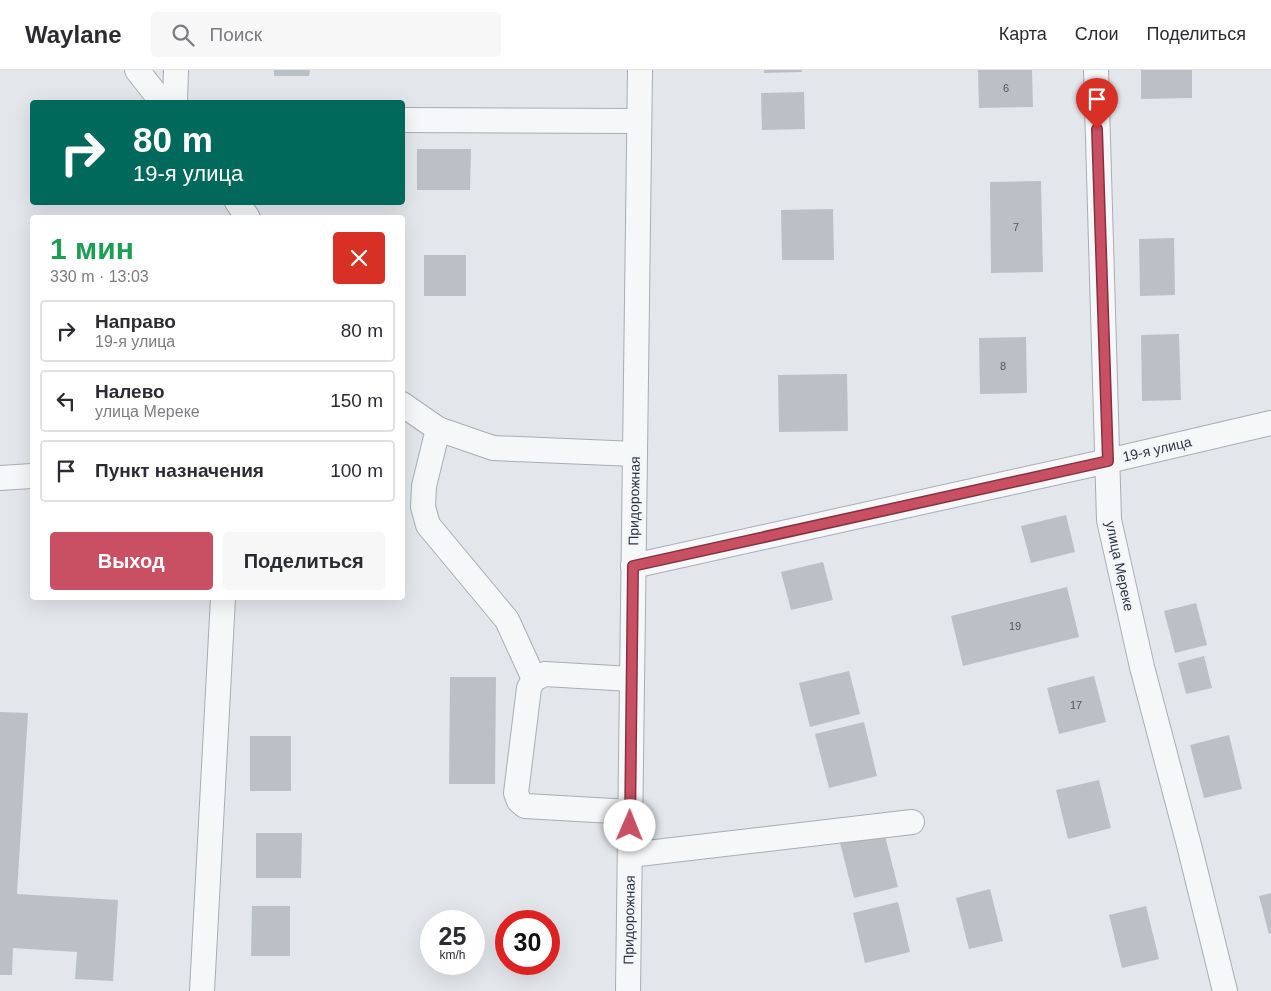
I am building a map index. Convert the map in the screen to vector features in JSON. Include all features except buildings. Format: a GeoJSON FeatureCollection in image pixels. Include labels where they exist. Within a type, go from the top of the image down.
{"type":"FeatureCollection","features":[{"type":"Feature","properties":{"kind":"street"},"geometry":{"type":"LineString","coordinates":[[136,70],[160,100]]}},
{"type":"Feature","properties":{"kind":"street"},"geometry":{"type":"LineString","coordinates":[[174,100],[176,70]]}},
{"type":"Feature","properties":{"kind":"street","name":"Придорожная"},"geometry":{"type":"LineString","coordinates":[[628,991],[640,70]]}},
{"type":"Feature","properties":{"kind":"street","name":"улица Мереке"},"geometry":{"type":"LineString","coordinates":[[1096,70],[1109,520],[1142,667],[1190,846],[1225,991]]}},
{"type":"Feature","properties":{"kind":"street"},"geometry":{"type":"LineString","coordinates":[[405,120],[639,121]]}},
{"type":"Feature","properties":{"kind":"street"},"geometry":{"type":"LineString","coordinates":[[405,406],[438,429],[492,448],[635,454]]}},
{"type":"Feature","properties":{"kind":"street","name":"19-я улица"},"geometry":{"type":"LineString","coordinates":[[633,566],[1108,461],[1271,422]]}},
{"type":"Feature","properties":{"kind":"street"},"geometry":{"type":"LineString","coordinates":[[438,429],[424,486],[422,507],[428,525],[507,620],[534,679]]}},
{"type":"Feature","properties":{"kind":"street"},"geometry":{"type":"LineString","coordinates":[[0,478],[30,476]]}},
{"type":"Feature","properties":{"kind":"street"},"geometry":{"type":"LineString","coordinates":[[202,991],[222,600]]}},
{"type":"Feature","properties":{"kind":"street"},"geometry":{"type":"LineString","coordinates":[[630,812],[525,806],[519,801],[516,793],[529,688],[534,679],[545,674],[631,679]]}},
{"type":"Feature","properties":{"kind":"street"},"geometry":{"type":"LineString","coordinates":[[630,855],[912,822]]}},
{"type":"Feature","properties":{"kind":"route"},"geometry":{"type":"LineString","coordinates":[[630,826],[633,566],[1108,461],[1097,129]]}}]}
